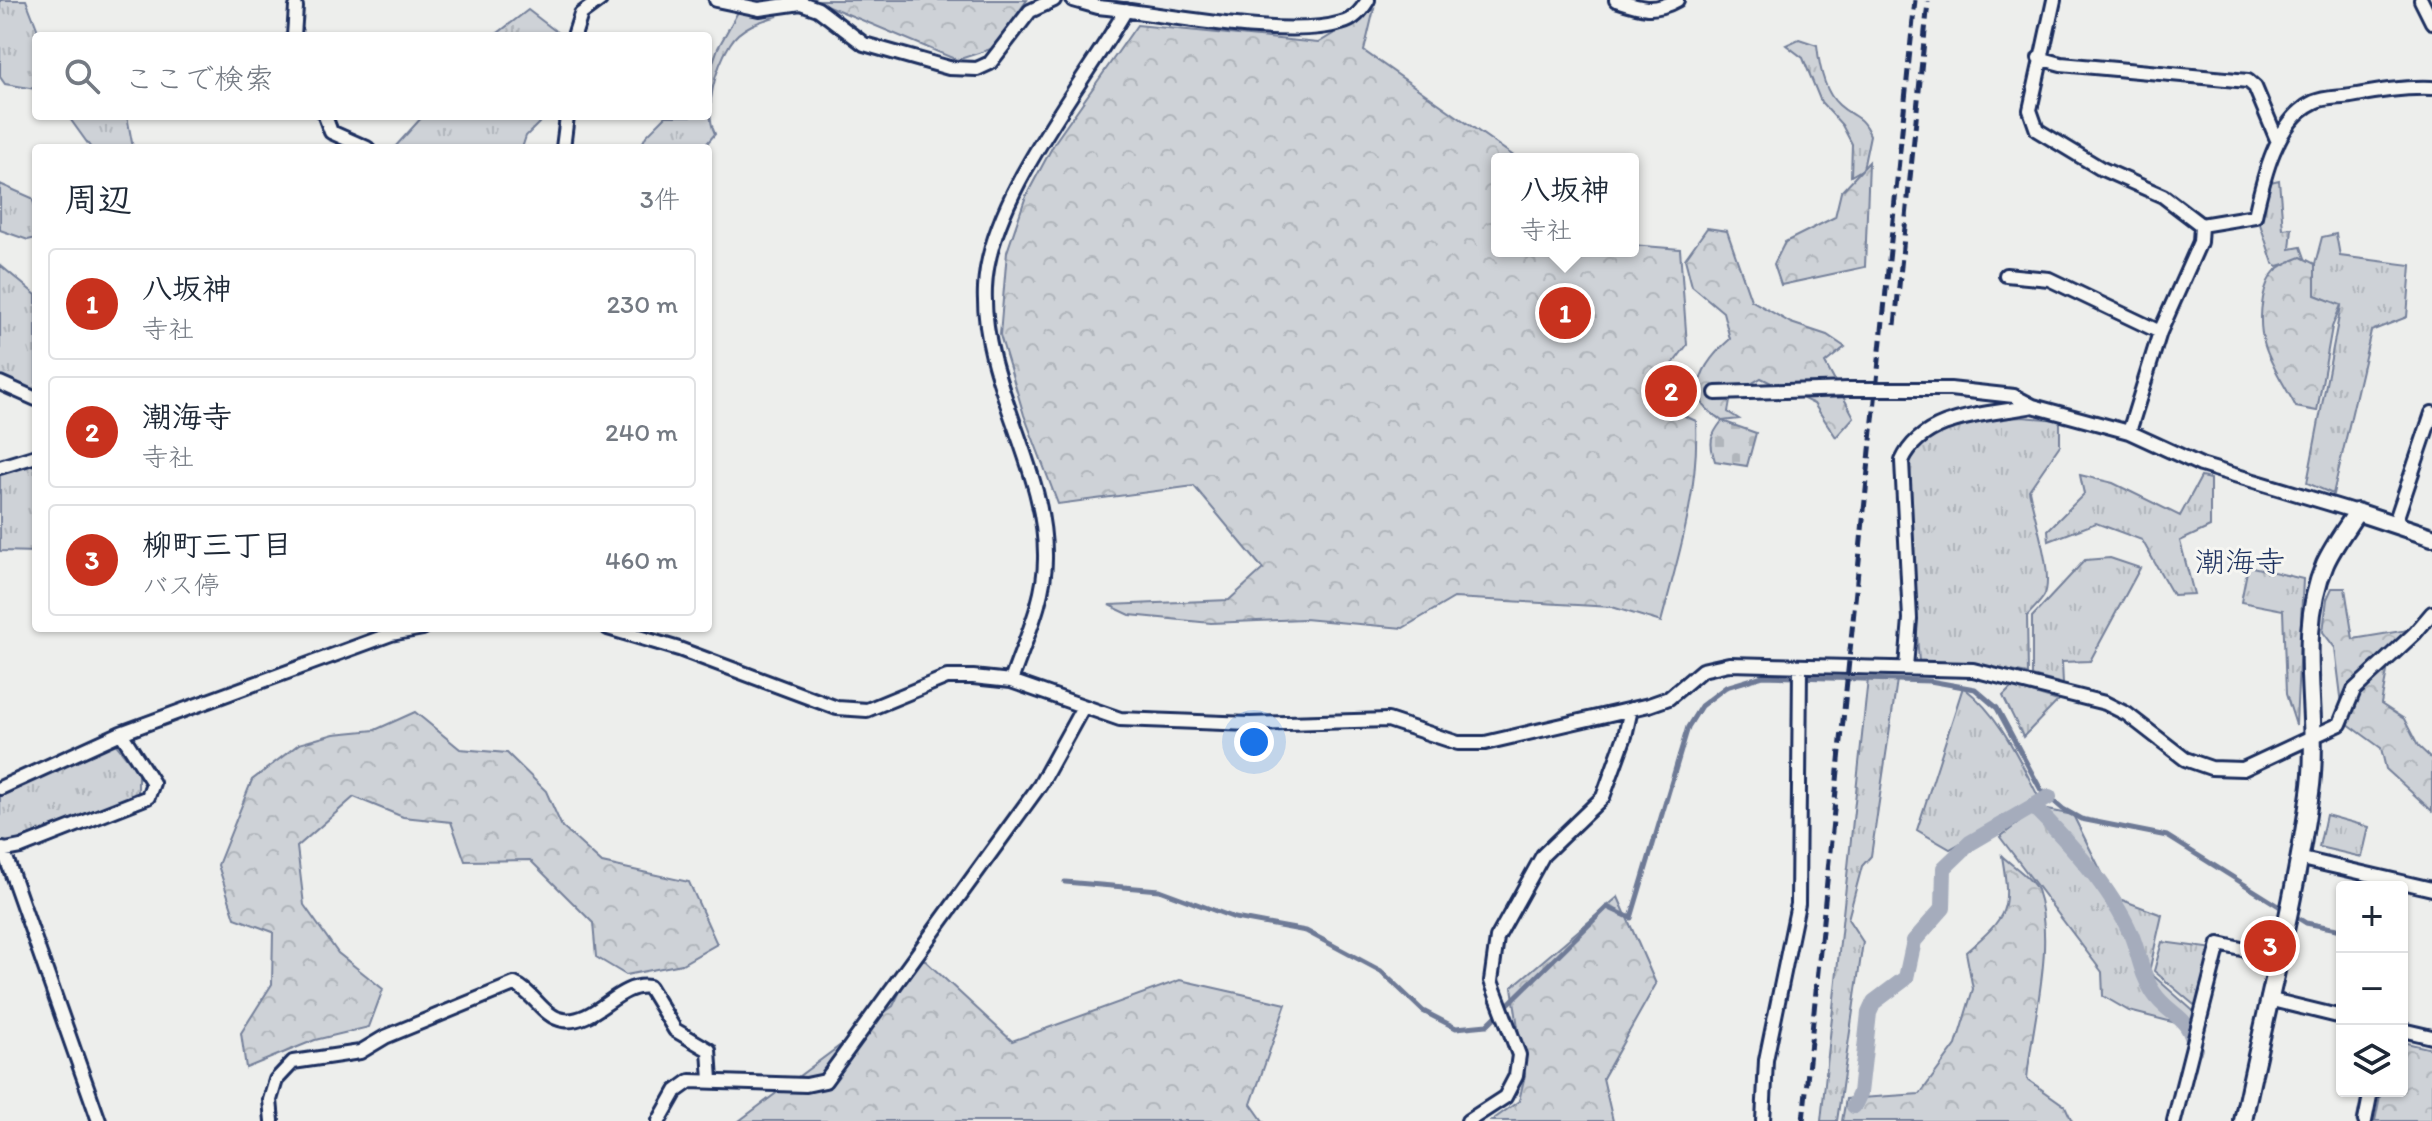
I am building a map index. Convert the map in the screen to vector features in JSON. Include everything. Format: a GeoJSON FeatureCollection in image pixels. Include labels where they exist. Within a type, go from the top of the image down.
{"type":"FeatureCollection","features":[{"type":"Feature","properties":{"kind":"street"},"geometry":{"type":"LineString","coordinates":[[575,32],[581,14],[600,0]]}},
{"type":"Feature","properties":{"kind":"street"},"geometry":{"type":"LineString","coordinates":[[716,0],[759,9],[801,3],[818,9],[864,44],[949,68],[977,69],[990,63],[1030,11],[1054,0]]}},
{"type":"Feature","properties":{"kind":"street"},"geometry":{"type":"LineString","coordinates":[[1073,0],[1256,27],[1321,27],[1344,23],[1359,14],[1368,0]]}},
{"type":"Feature","properties":{"kind":"street"},"geometry":{"type":"LineString","coordinates":[[1616,0],[1643,9],[1662,8],[1677,0]]}},
{"type":"Feature","properties":{"kind":"street"},"geometry":{"type":"LineString","coordinates":[[2054,0],[2030,110],[2037,130],[2100,168],[2163,196],[2201,225],[2255,216],[2264,175],[2278,142],[2315,101],[2394,87],[2432,88]]}},
{"type":"Feature","properties":{"kind":"street"},"geometry":{"type":"LineString","coordinates":[[2421,0],[2432,22]]}},
{"type":"Feature","properties":{"kind":"street"},"geometry":{"type":"LineString","coordinates":[[294,32],[296,7]]}},
{"type":"Feature","properties":{"kind":"street"},"geometry":{"type":"LineString","coordinates":[[1011,681],[1039,601],[1045,559],[1040,513],[986,339],[985,286],[999,225],[1013,188],[1126,10]]}},
{"type":"Feature","properties":{"kind":"street"},"geometry":{"type":"LineString","coordinates":[[2039,58],[2061,64],[2248,81],[2255,87],[2278,142]]}},
{"type":"Feature","properties":{"kind":"street"},"geometry":{"type":"LineString","coordinates":[[326,120],[331,132],[358,144]]}},
{"type":"Feature","properties":{"kind":"street"},"geometry":{"type":"LineString","coordinates":[[564,144],[566,120]]}},
{"type":"Feature","properties":{"kind":"street"},"geometry":{"type":"LineString","coordinates":[[2129,432],[2160,332],[2200,242],[2201,225]]}},
{"type":"Feature","properties":{"kind":"street"},"geometry":{"type":"LineString","coordinates":[[2006,275],[2049,279],[2160,332]]}},
{"type":"Feature","properties":{"kind":"street"},"geometry":{"type":"LineString","coordinates":[[0,383],[32,397]]}},
{"type":"Feature","properties":{"kind":"street"},"geometry":{"type":"LineString","coordinates":[[1716,393],[1950,389],[2014,396],[2033,406],[2129,432],[2201,465],[2432,537]]}},
{"type":"Feature","properties":{"kind":"street"},"geometry":{"type":"LineString","coordinates":[[1906,667],[1910,619],[1902,461],[1910,444],[1938,425],[2033,406]]}},
{"type":"Feature","properties":{"kind":"street"},"geometry":{"type":"LineString","coordinates":[[2395,523],[2432,413]]}},
{"type":"Feature","properties":{"kind":"street"},"geometry":{"type":"LineString","coordinates":[[0,467],[32,457]]}},
{"type":"Feature","properties":{"kind":"street"},"geometry":{"type":"LineString","coordinates":[[2243,1121],[2298,858],[2313,768],[2309,634],[2316,592],[2326,563],[2357,512]]}},
{"type":"Feature","properties":{"kind":"street"},"geometry":{"type":"LineString","coordinates":[[622,632],[679,649],[837,708],[867,710],[947,677],[1011,681],[1120,719],[1250,724],[1388,720],[1458,743],[1485,743],[1669,698],[1702,670],[1729,664],[1973,670],[2105,703],[2127,714],[2185,759],[2211,768],[2243,769],[2340,724],[2354,690],[2432,613]]}},
{"type":"Feature","properties":{"kind":"street"},"geometry":{"type":"LineString","coordinates":[[0,788],[121,733],[386,632]]}},
{"type":"Feature","properties":{"kind":"street"},"geometry":{"type":"LineString","coordinates":[[1763,1121],[1766,1060],[1798,904],[1800,666]]}},
{"type":"Feature","properties":{"kind":"street"},"geometry":{"type":"LineString","coordinates":[[659,1121],[676,1091],[690,1081],[790,1085],[825,1081],[1040,785],[1083,707]]}},
{"type":"Feature","properties":{"kind":"street"},"geometry":{"type":"LineString","coordinates":[[1468,1121],[1505,1097],[1516,1076],[1519,1055],[1491,981],[1497,938],[1543,855],[1603,797],[1631,709]]}},
{"type":"Feature","properties":{"kind":"street"},"geometry":{"type":"LineString","coordinates":[[99,1121],[1,850],[21,847],[148,797],[153,783],[121,733]]}},
{"type":"Feature","properties":{"kind":"street"},"geometry":{"type":"LineString","coordinates":[[2298,858],[2432,889]]}},
{"type":"Feature","properties":{"kind":"street"},"geometry":{"type":"LineString","coordinates":[[2174,1121],[2219,944],[2277,957]]}},
{"type":"Feature","properties":{"kind":"street"},"geometry":{"type":"LineString","coordinates":[[272,1121],[270,1100],[276,1080],[293,1062],[360,1052],[385,1037],[514,984],[522,987],[552,1016],[564,1020],[582,1019],[625,993],[649,987],[675,1030],[709,1050],[711,1080]]}},
{"type":"Feature","properties":{"kind":"street"},"geometry":{"type":"LineString","coordinates":[[2268,999],[2336,1016]]}},
{"type":"Feature","properties":{"kind":"street"},"geometry":{"type":"LineString","coordinates":[[2408,1031],[2432,1037]]}},
{"type":"Feature","properties":{"kind":"street"},"geometry":{"type":"LineString","coordinates":[[2365,1121],[2370,1097]]}},
{"type":"Feature","properties":{"kind":"green space"},"geometry":{"type":"Polygon","coordinates":[[[0,0],[26,0],[38,32],[32,32],[32,88],[5,84],[0,77],[0,0]]]}},
{"type":"Feature","properties":{"kind":"green space"},"geometry":{"type":"Polygon","coordinates":[[[814,0],[1027,0],[994,48],[957,60],[814,0]]]}},
{"type":"Feature","properties":{"kind":"green space"},"geometry":{"type":"Polygon","coordinates":[[[1374,9],[1364,51],[1509,153],[1491,153],[1491,257],[1639,257],[1639,246],[1680,249],[1687,345],[1657,385],[1656,403],[1696,421],[1696,447],[1686,523],[1661,622],[1612,607],[1454,598],[1403,628],[1304,619],[1211,623],[1130,615],[1109,605],[1229,600],[1263,569],[1194,486],[1058,504],[1024,415],[1000,335],[1007,252],[1026,196],[1055,142],[1137,25],[1318,43],[1374,9]]]}},
{"type":"Feature","properties":{"kind":"green space"},"geometry":{"type":"Polygon","coordinates":[[[528,10],[557,32],[499,32],[528,10]]]}},
{"type":"Feature","properties":{"kind":"green space"},"geometry":{"type":"Polygon","coordinates":[[[739,10],[778,16],[745,29],[734,38],[716,76],[712,94],[712,65],[739,10]]]}},
{"type":"Feature","properties":{"kind":"green space"},"geometry":{"type":"Polygon","coordinates":[[[1799,39],[1817,45],[1821,69],[1830,93],[1839,105],[1860,120],[1870,135],[1863,169],[1851,176],[1852,144],[1842,125],[1821,102],[1803,58],[1786,45],[1799,39]]]}},
{"type":"Feature","properties":{"kind":"green space"},"geometry":{"type":"Polygon","coordinates":[[[71,120],[128,120],[132,144],[88,144],[71,120]]]}},
{"type":"Feature","properties":{"kind":"green space"},"geometry":{"type":"Polygon","coordinates":[[[419,120],[542,120],[526,136],[523,144],[398,144],[419,120]]]}},
{"type":"Feature","properties":{"kind":"green space"},"geometry":{"type":"Polygon","coordinates":[[[662,120],[711,120],[715,134],[706,144],[642,144],[662,120]]]}},
{"type":"Feature","properties":{"kind":"green space"},"geometry":{"type":"Polygon","coordinates":[[[1869,162],[1865,267],[1781,285],[1774,264],[1785,242],[1835,217],[1841,192],[1869,162]]]}},
{"type":"Feature","properties":{"kind":"green space"},"geometry":{"type":"Polygon","coordinates":[[[2279,180],[2283,229],[2292,228],[2290,249],[2301,247],[2305,258],[2278,266],[2273,263],[2260,224],[2266,183],[2279,180]]]}},
{"type":"Feature","properties":{"kind":"green space"},"geometry":{"type":"Polygon","coordinates":[[[0,184],[32,198],[32,239],[0,230],[0,184]]]}},
{"type":"Feature","properties":{"kind":"green space"},"geometry":{"type":"Polygon","coordinates":[[[1707,228],[1727,231],[1751,300],[1791,323],[1827,335],[1845,347],[1825,363],[1854,417],[1836,437],[1814,404],[1761,378],[1731,396],[1728,412],[1739,419],[1722,421],[1703,404],[1699,385],[1701,376],[1730,339],[1723,312],[1692,286],[1685,259],[1707,228]]]}},
{"type":"Feature","properties":{"kind":"green space"},"geometry":{"type":"Polygon","coordinates":[[[2336,234],[2340,256],[2411,265],[2407,317],[2371,331],[2333,494],[2307,483],[2341,306],[2315,295],[2315,264],[2322,237],[2336,234]]]}},
{"type":"Feature","properties":{"kind":"green space"},"geometry":{"type":"Polygon","coordinates":[[[2301,257],[2315,264],[2315,295],[2341,305],[2332,327],[2317,411],[2296,407],[2268,355],[2261,330],[2263,298],[2271,276],[2280,267],[2301,257]]]}},
{"type":"Feature","properties":{"kind":"green space"},"geometry":{"type":"Polygon","coordinates":[[[0,265],[32,292],[32,397],[0,383],[0,265]]]}},
{"type":"Feature","properties":{"kind":"green space"},"geometry":{"type":"Polygon","coordinates":[[[2022,417],[2060,420],[2060,445],[2029,490],[2042,545],[2047,587],[2044,596],[2027,616],[2028,674],[1983,666],[1919,662],[1907,498],[1911,456],[1932,435],[1975,421],[2022,417]]]}},
{"type":"Feature","properties":{"kind":"green space"},"geometry":{"type":"Polygon","coordinates":[[[1722,421],[1756,433],[1747,466],[1715,461],[1712,440],[1722,421]]]}},
{"type":"Feature","properties":{"kind":"green space"},"geometry":{"type":"Polygon","coordinates":[[[32,453],[32,552],[0,551],[0,466],[32,453]]]}},
{"type":"Feature","properties":{"kind":"green space"},"geometry":{"type":"Polygon","coordinates":[[[2080,475],[2113,483],[2180,516],[2201,477],[2210,479],[2210,527],[2180,541],[2194,594],[2173,595],[2142,540],[2096,523],[2049,541],[2048,530],[2084,494],[2080,475]]]}},
{"type":"Feature","properties":{"kind":"green space"},"geometry":{"type":"Polygon","coordinates":[[[2110,558],[2140,568],[2090,661],[2062,662],[2063,684],[2032,676],[2032,617],[2085,560],[2110,558]]]}},
{"type":"Feature","properties":{"kind":"green space"},"geometry":{"type":"Polygon","coordinates":[[[2248,566],[2303,579],[2296,725],[2286,694],[2283,610],[2241,602],[2248,566]]]}},
{"type":"Feature","properties":{"kind":"green space"},"geometry":{"type":"Polygon","coordinates":[[[2332,588],[2345,588],[2353,639],[2407,630],[2390,655],[2381,704],[2404,719],[2418,746],[2432,759],[2432,811],[2386,769],[2381,748],[2344,721],[2335,648],[2323,632],[2327,599],[2332,588]]]}},
{"type":"Feature","properties":{"kind":"green space"},"geometry":{"type":"Polygon","coordinates":[[[1868,679],[1897,680],[1871,856],[1862,866],[1848,919],[1863,942],[1837,1121],[1821,1121],[1868,679]]]}},
{"type":"Feature","properties":{"kind":"green space"},"geometry":{"type":"Polygon","coordinates":[[[1963,687],[1998,724],[2039,798],[1950,849],[1917,830],[1963,687]]]}},
{"type":"Feature","properties":{"kind":"green space"},"geometry":{"type":"Polygon","coordinates":[[[2012,687],[2058,701],[2023,737],[2003,696],[2012,687]]]}},
{"type":"Feature","properties":{"kind":"green space"},"geometry":{"type":"Polygon","coordinates":[[[415,712],[460,749],[507,753],[546,791],[562,827],[602,863],[689,882],[717,944],[682,964],[626,975],[596,957],[593,923],[530,860],[465,861],[451,822],[403,817],[354,797],[297,847],[304,905],[338,953],[383,989],[369,1027],[315,1040],[246,1068],[241,1033],[272,984],[273,932],[235,918],[218,865],[252,780],[299,744],[334,734],[375,730],[415,712]]]}},
{"type":"Feature","properties":{"kind":"green space"},"geometry":{"type":"Polygon","coordinates":[[[114,742],[138,772],[138,794],[0,847],[0,792],[114,742]]]}},
{"type":"Feature","properties":{"kind":"green space"},"geometry":{"type":"Polygon","coordinates":[[[2038,808],[2073,815],[2114,897],[2162,915],[2149,972],[2199,1016],[2196,1028],[2129,1011],[2103,996],[2102,972],[2000,837],[2038,808]]]}},
{"type":"Feature","properties":{"kind":"green space"},"geometry":{"type":"Polygon","coordinates":[[[2326,815],[2369,827],[2362,857],[2319,847],[2326,815]]]}},
{"type":"Feature","properties":{"kind":"green space"},"geometry":{"type":"Polygon","coordinates":[[[2002,856],[2034,885],[2042,911],[2044,959],[2027,1079],[2065,1106],[2072,1121],[1842,1121],[1846,1099],[1920,1094],[1956,1045],[1973,989],[1966,952],[1991,929],[2006,901],[2002,856]]]}},
{"type":"Feature","properties":{"kind":"green space"},"geometry":{"type":"Polygon","coordinates":[[[1618,897],[1656,984],[1603,1078],[1613,1121],[1491,1121],[1519,1101],[1525,1075],[1512,987],[1618,897]]]}},
{"type":"Feature","properties":{"kind":"green space"},"geometry":{"type":"Polygon","coordinates":[[[2162,942],[2215,949],[2200,1010],[2154,971],[2162,942]]]}},
{"type":"Feature","properties":{"kind":"green space"},"geometry":{"type":"Polygon","coordinates":[[[918,954],[1012,1041],[1180,980],[1286,1004],[1251,1104],[1263,1121],[739,1121],[893,1006],[918,954]]]}},
{"type":"Feature","properties":{"kind":"green space"},"geometry":{"type":"Polygon","coordinates":[[[2408,1043],[2432,1049],[2432,1121],[2375,1121],[2380,1097],[2408,1097],[2408,1043]]]}},
{"type":"Feature","properties":{"kind":"waterway"},"geometry":{"type":"LineString","coordinates":[[1065,882],[1159,890],[1235,918],[1306,931],[1381,971],[1423,1011],[1456,1028],[1487,1025],[1607,907],[1631,918],[1688,727],[1701,706],[1726,687],[1763,676],[1930,681],[1975,689],[1997,708],[2041,790],[2063,809],[2081,819],[2167,836],[2306,923],[2336,929]]}},
{"type":"Feature","properties":{"kind":"waterway"},"geometry":{"type":"LineString","coordinates":[[1854,1106],[1860,1093],[1869,1013],[1874,1002],[1906,978],[1914,941],[1943,908],[1944,868],[1970,843],[2049,797]]}},
{"type":"Feature","properties":{"kind":"waterway"},"geometry":{"type":"LineString","coordinates":[[2033,806],[2074,850],[2112,899],[2131,934],[2149,985],[2159,1000],[2184,1022],[2195,1049]]}},
{"type":"Feature","properties":{"kind":"waterway"},"geometry":{"type":"LineString","coordinates":[[2358,1121],[2363,1097]]}},
{"type":"Feature","properties":{"kind":"railway"},"geometry":{"type":"LineString","coordinates":[[1803,1121],[1915,0]]}},
{"type":"Feature","properties":{"kind":"railway"},"geometry":{"type":"LineString","coordinates":[[1895,325],[1928,2]]}},
{"type":"Feature","properties":{"kind":"place","name":"八坂神"},"geometry":{"type":"Point","coordinates":[1565,313]}},
{"type":"Feature","properties":{"kind":"place","name":"潮海寺"},"geometry":{"type":"Point","coordinates":[1671,391]}},
{"type":"Feature","properties":{"kind":"place","name":"柳町三丁目"},"geometry":{"type":"Point","coordinates":[2270,946]}},
{"type":"Feature","properties":{"kind":"district","name":"潮海寺"},"geometry":{"type":"Point","coordinates":[2240,561]}}]}
